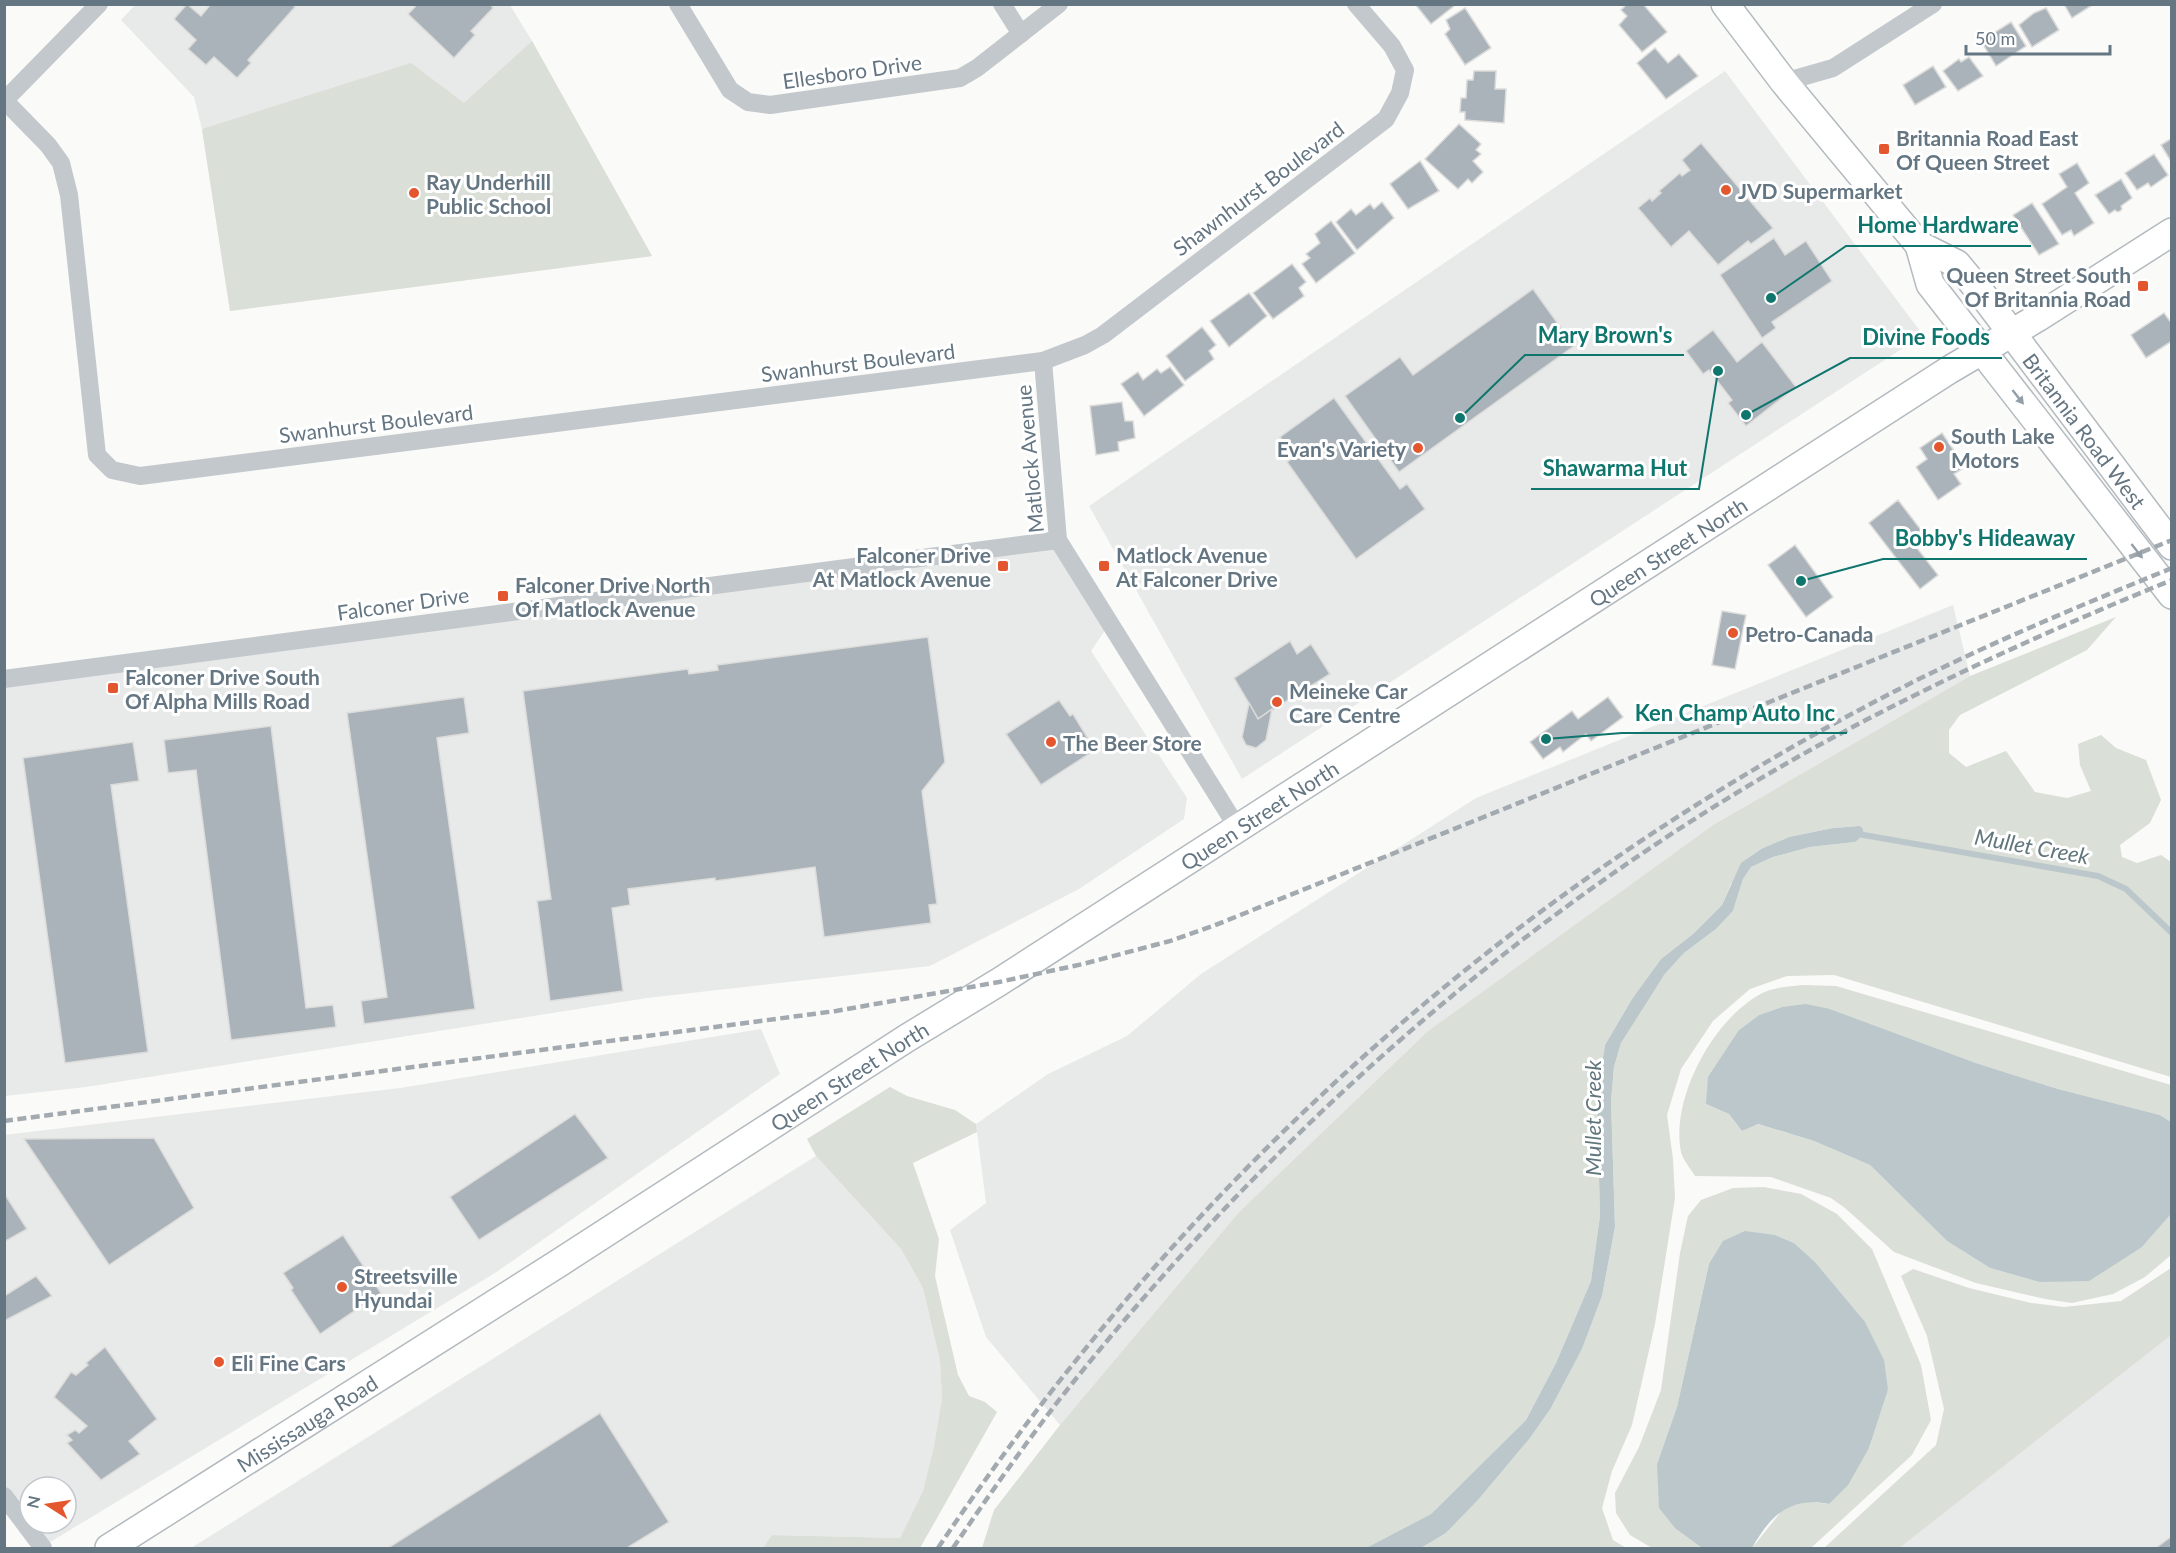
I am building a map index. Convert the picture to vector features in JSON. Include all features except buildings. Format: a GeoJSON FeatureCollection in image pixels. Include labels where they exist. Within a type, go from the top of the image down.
{"type":"FeatureCollection","features":[{"type":"Feature","properties":{"kind":"main road","name":"Britannia Road West"},"geometry":{"type":"LineString","coordinates":[[1725,4],[1784,82],[1919,245],[1957,264],[2012,333],[2172,546]]}},
{"type":"Feature","properties":{"kind":"main road","name":"Queen Street North"},"geometry":{"type":"LineString","coordinates":[[505,1296],[897,1044],[999,982],[1983,350],[2172,232]]}},
{"type":"Feature","properties":{"kind":"main road","name":"Britannia Road West"},"geometry":{"type":"LineString","coordinates":[[1919,245],[1930,284],[2172,595]]}},
{"type":"Feature","properties":{"kind":"main road","name":"Mississauga Road"},"geometry":{"type":"LineString","coordinates":[[109,1548],[505,1296]]}},
{"type":"Feature","properties":{"kind":"street"},"geometry":{"type":"LineString","coordinates":[[5,101],[99,4]]}},
{"type":"Feature","properties":{"kind":"street","name":"Ellesboro Drive"},"geometry":{"type":"LineString","coordinates":[[678,4],[730,90],[748,102],[762,105],[950,81],[977,68],[1059,4]]}},
{"type":"Feature","properties":{"kind":"street"},"geometry":{"type":"LineString","coordinates":[[1002,4],[1021,34]]}},
{"type":"Feature","properties":{"kind":"street","name":"Shawnhurst Boulevard"},"geometry":{"type":"LineString","coordinates":[[1043,361],[1085,345],[1103,335],[1386,118],[1400,93],[1405,70],[1392,46],[1356,4]]}},
{"type":"Feature","properties":{"kind":"street"},"geometry":{"type":"LineString","coordinates":[[1784,82],[1833,68],[1933,4]]}},
{"type":"Feature","properties":{"kind":"street","name":"Swanhurst Boulevard"},"geometry":{"type":"LineString","coordinates":[[5,101],[48,145],[61,164],[69,195],[98,454],[111,470],[140,476],[1043,361]]}},
{"type":"Feature","properties":{"kind":"street","name":"Matlock Avenue"},"geometry":{"type":"LineString","coordinates":[[1043,361],[1058,540],[1237,827]]}},
{"type":"Feature","properties":{"kind":"street","name":"Falconer Drive"},"geometry":{"type":"LineString","coordinates":[[4,679],[1058,540]]}},
{"type":"Feature","properties":{"kind":"street"},"geometry":{"type":"LineString","coordinates":[[4,1496],[43,1548]]}},
{"type":"Feature","properties":{"kind":"shaded area","name":"Ray Underhill Public School"},"geometry":{"type":"Polygon","coordinates":[[[136,4],[510,5],[652,256],[230,311],[202,129],[194,97],[121,20],[136,4]]]}},
{"type":"Feature","properties":{"kind":"shaded area","name":"Ray Underhill Public School"},"geometry":{"type":"Polygon","coordinates":[[[532,41],[652,256],[230,311],[202,129],[411,63],[464,103],[532,41]]]}},
{"type":"Feature","properties":{"kind":"shaded area"},"geometry":{"type":"Polygon","coordinates":[[[1725,71],[1923,335],[1242,779],[1089,506],[1725,71]]]}},
{"type":"Feature","properties":{"kind":"shaded area"},"geometry":{"type":"Polygon","coordinates":[[[1058,540],[1110,623],[1091,651],[1187,798],[1184,819],[1079,889],[930,966],[647,998],[86,1087],[5,1096],[4,679],[1058,540]]]}},
{"type":"Feature","properties":{"kind":"shaded area"},"geometry":{"type":"Polygon","coordinates":[[[1953,605],[1970,676],[1713,825],[1428,1031],[1239,1212],[1060,1425],[986,1337],[950,1230],[986,1203],[976,1124],[1048,1074],[1127,1036],[1201,974],[1476,798],[1953,605]]]}},
{"type":"Feature","properties":{"kind":"shaded area"},"geometry":{"type":"Polygon","coordinates":[[[2116,617],[2087,650],[1960,715],[1949,730],[1949,753],[1966,767],[2006,751],[2035,792],[2067,798],[2091,791],[2080,765],[2078,744],[2101,735],[2116,748],[2146,760],[2161,800],[2150,823],[2120,845],[2122,857],[2137,863],[2161,855],[2171,862],[2171,1077],[1834,975],[1787,976],[1750,989],[1713,1021],[1681,1069],[1667,1115],[1675,1198],[1655,1324],[1632,1425],[1612,1471],[1602,1508],[1613,1540],[1626,1548],[1421,1548],[1446,1533],[1478,1500],[1530,1438],[1551,1408],[1582,1349],[1602,1296],[1615,1227],[1611,1101],[1614,1067],[1621,1043],[1664,975],[1684,953],[1716,929],[1733,911],[1743,879],[1751,867],[1773,857],[1810,847],[1855,842],[1860,826],[1833,828],[1789,837],[1763,848],[1731,884],[1722,905],[1693,934],[1661,959],[1632,999],[1605,1045],[1597,1096],[1600,1216],[1591,1281],[1556,1363],[1526,1420],[1431,1514],[1366,1548],[982,1548],[994,1510],[1060,1425],[1239,1212],[1428,1031],[1713,825],[1970,676],[2116,617]]]}},
{"type":"Feature","properties":{"kind":"shaded area"},"geometry":{"type":"Polygon","coordinates":[[[1860,826],[1863,829],[1863,835],[1855,842],[1810,847],[1773,857],[1751,867],[1743,879],[1733,911],[1716,929],[1684,953],[1664,975],[1621,1043],[1614,1067],[1611,1101],[1615,1227],[1602,1296],[1582,1349],[1551,1408],[1530,1438],[1478,1500],[1446,1533],[1421,1548],[1366,1548],[1431,1514],[1526,1420],[1556,1363],[1591,1281],[1600,1216],[1597,1096],[1605,1045],[1632,999],[1661,959],[1693,934],[1722,905],[1741,863],[1763,848],[1789,837],[1833,828],[1860,826]]]}},
{"type":"Feature","properties":{"kind":"shaded area"},"geometry":{"type":"Polygon","coordinates":[[[1804,985],[1836,986],[2171,1085],[2171,1122],[2160,1115],[2058,1089],[1976,1063],[1830,1009],[1782,1007],[1759,1015],[1739,1030],[1706,1104],[1729,1114],[1742,1131],[1757,1124],[1814,1141],[1870,1165],[1947,1241],[1990,1268],[2039,1282],[2142,1247],[2171,1214],[2171,1255],[2145,1277],[2113,1294],[2072,1303],[2045,1299],[1976,1283],[1894,1252],[1831,1198],[1771,1177],[1695,1176],[1682,1155],[1679,1130],[1690,1083],[1701,1059],[1714,1037],[1748,1002],[1767,991],[1804,985]]]}},
{"type":"Feature","properties":{"kind":"shaded area"},"geometry":{"type":"Polygon","coordinates":[[[1806,1004],[1830,1009],[1976,1063],[2058,1089],[2160,1115],[2171,1122],[2171,1214],[2142,1247],[2089,1281],[2039,1282],[1990,1268],[1947,1241],[1870,1165],[1814,1141],[1758,1124],[1742,1131],[1729,1114],[1706,1104],[1708,1077],[1739,1030],[1759,1015],[1782,1007],[1806,1004]]]}},
{"type":"Feature","properties":{"kind":"shaded area"},"geometry":{"type":"Polygon","coordinates":[[[761,1029],[780,1074],[495,1273],[78,1525],[78,1475],[18,1475],[18,1514],[5,1496],[4,1135],[400,1088],[761,1029]]]}},
{"type":"Feature","properties":{"kind":"shaded area"},"geometry":{"type":"Polygon","coordinates":[[[890,1087],[907,1096],[955,1110],[976,1124],[977,1132],[913,1163],[939,1239],[935,1276],[958,1375],[969,1396],[985,1402],[997,1412],[920,1548],[763,1548],[772,1535],[900,1538],[923,1491],[942,1398],[940,1361],[923,1288],[901,1249],[816,1156],[807,1139],[890,1087]]]}},
{"type":"Feature","properties":{"kind":"shaded area"},"geometry":{"type":"Polygon","coordinates":[[[816,1156],[901,1249],[923,1288],[940,1361],[942,1398],[934,1446],[923,1491],[900,1538],[772,1535],[763,1548],[191,1548],[816,1156]]]}},
{"type":"Feature","properties":{"kind":"shaded area"},"geometry":{"type":"Polygon","coordinates":[[[1764,1187],[1801,1194],[1837,1214],[1872,1249],[1921,1365],[1931,1420],[1912,1455],[1811,1548],[1752,1548],[1784,1508],[1804,1501],[1829,1504],[1869,1448],[1888,1390],[1814,1261],[1794,1243],[1775,1235],[1709,1264],[1677,1407],[1657,1464],[1676,1529],[1702,1548],[1652,1548],[1630,1535],[1616,1513],[1615,1493],[1639,1447],[1661,1390],[1680,1253],[1688,1216],[1701,1200],[1733,1188],[1764,1187]]]}},
{"type":"Feature","properties":{"kind":"shaded area"},"geometry":{"type":"Polygon","coordinates":[[[1745,1231],[1775,1235],[1794,1243],[1814,1261],[1865,1322],[1884,1360],[1888,1390],[1869,1448],[1848,1485],[1829,1504],[1803,1503],[1783,1511],[1766,1526],[1752,1548],[1702,1548],[1676,1529],[1659,1508],[1657,1464],[1677,1407],[1709,1264],[1723,1241],[1745,1231]]]}},
{"type":"Feature","properties":{"kind":"shaded area"},"geometry":{"type":"Polygon","coordinates":[[[2171,1268],[2171,1335],[1899,1548],[1824,1548],[1936,1445],[1944,1409],[1927,1336],[1901,1276],[1913,1269],[1969,1288],[2031,1303],[2064,1307],[2121,1301],[2171,1268]]]}},
{"type":"Feature","properties":{"kind":"shaded area"},"geometry":{"type":"Polygon","coordinates":[[[2171,1320],[2171,1548],[1878,1548],[2171,1320]]]}},
{"type":"Feature","properties":{"kind":"shaded area"},"geometry":{"type":"Polygon","coordinates":[[[33,1535],[62,1535],[42,1547],[33,1535]]]}},
{"type":"Feature","properties":{"kind":"waterway","name":"Mullet Creek"},"geometry":{"type":"LineString","coordinates":[[1858,834],[2098,876],[2126,889],[2172,933]]}},
{"type":"Feature","properties":{"kind":"railway"},"geometry":{"type":"LineString","coordinates":[[4,1121],[836,1011],[999,982],[1083,964],[1170,941],[1213,926],[2172,540]]}},
{"type":"Feature","properties":{"kind":"railway"},"geometry":{"type":"LineString","coordinates":[[938,1548],[1032,1416],[1133,1292],[1240,1175],[1354,1065],[1475,962],[1603,867],[1737,780],[1878,700],[1986,647],[2172,568]]}},
{"type":"Feature","properties":{"kind":"railway"},"geometry":{"type":"LineString","coordinates":[[953,1548],[1059,1400],[1139,1303],[1223,1211],[1311,1122],[1403,1037],[1500,958],[1600,883],[1704,813],[1812,749],[1989,659],[2172,580]]}},
{"type":"Feature","properties":{"kind":"place","name":"Britannia Road East Of Queen Street"},"geometry":{"type":"Point","coordinates":[1884,149]}},
{"type":"Feature","properties":{"kind":"place","name":"JVD Supermarket"},"geometry":{"type":"Point","coordinates":[1726,190]}},
{"type":"Feature","properties":{"kind":"place","name":"Ray Underhill Public School"},"geometry":{"type":"Point","coordinates":[414,193]}},
{"type":"Feature","properties":{"kind":"place","name":"Queen Street South Of Britannia Road"},"geometry":{"type":"Point","coordinates":[2143,286]}},
{"type":"Feature","properties":{"kind":"place","name":"Home Hardware"},"geometry":{"type":"Point","coordinates":[1771,298]}},
{"type":"Feature","properties":{"kind":"place","name":"Shawarma Hut"},"geometry":{"type":"Point","coordinates":[1718,371]}},
{"type":"Feature","properties":{"kind":"place","name":"Divine Foods"},"geometry":{"type":"Point","coordinates":[1746,415]}},
{"type":"Feature","properties":{"kind":"place","name":"Mary Brown's"},"geometry":{"type":"Point","coordinates":[1460,418]}},
{"type":"Feature","properties":{"kind":"place","name":"South Lake Motors"},"geometry":{"type":"Point","coordinates":[1939,447]}},
{"type":"Feature","properties":{"kind":"place","name":"Evan's Variety"},"geometry":{"type":"Point","coordinates":[1418,448]}},
{"type":"Feature","properties":{"kind":"place","name":"Falconer Drive At Matlock Avenue"},"geometry":{"type":"Point","coordinates":[1003,566]}},
{"type":"Feature","properties":{"kind":"place","name":"Matlock Avenue At Falconer Drive"},"geometry":{"type":"Point","coordinates":[1104,566]}},
{"type":"Feature","properties":{"kind":"place","name":"Bobby's Hideaway"},"geometry":{"type":"Point","coordinates":[1801,581]}},
{"type":"Feature","properties":{"kind":"place","name":"Falconer Drive North Of Matlock Avenue"},"geometry":{"type":"Point","coordinates":[503,596]}},
{"type":"Feature","properties":{"kind":"place","name":"Petro-Canada"},"geometry":{"type":"Point","coordinates":[1733,633]}},
{"type":"Feature","properties":{"kind":"place","name":"Falconer Drive South Of Alpha Mills Road"},"geometry":{"type":"Point","coordinates":[113,688]}},
{"type":"Feature","properties":{"kind":"place","name":"Meineke Car Care Centre"},"geometry":{"type":"Point","coordinates":[1277,702]}},
{"type":"Feature","properties":{"kind":"place","name":"Ken Champ Auto Inc"},"geometry":{"type":"Point","coordinates":[1546,739]}},
{"type":"Feature","properties":{"kind":"place","name":"The Beer Store"},"geometry":{"type":"Point","coordinates":[1051,742]}},
{"type":"Feature","properties":{"kind":"place","name":"Streetsville Hyundai"},"geometry":{"type":"Point","coordinates":[342,1287]}},
{"type":"Feature","properties":{"kind":"place","name":"Eli Fine Cars"},"geometry":{"type":"Point","coordinates":[219,1362]}}]}
